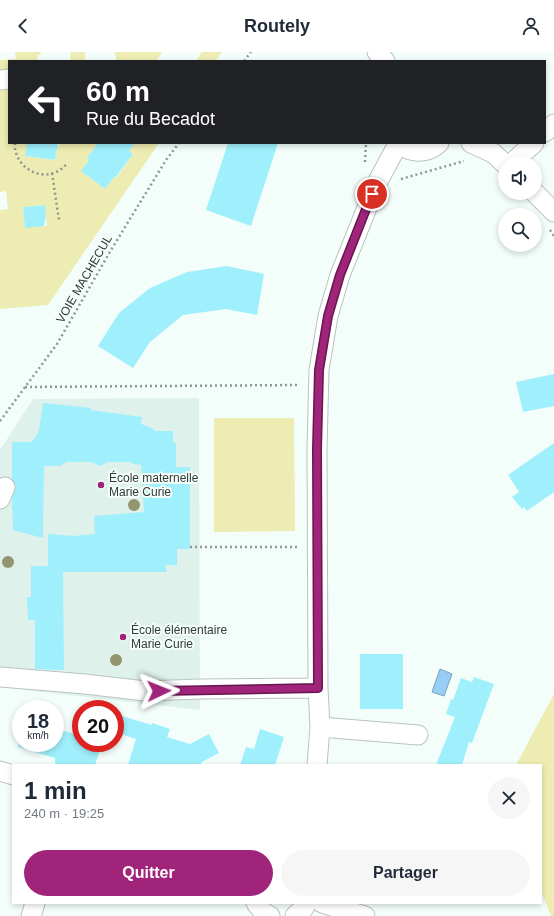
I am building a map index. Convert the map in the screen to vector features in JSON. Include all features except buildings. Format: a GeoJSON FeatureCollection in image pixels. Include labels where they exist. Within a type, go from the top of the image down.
{"type":"FeatureCollection","features":[{"type":"Feature","properties":{"kind":"street"},"geometry":{"type":"LineString","coordinates":[[377,52],[384,60]]}},
{"type":"Feature","properties":{"kind":"street"},"geometry":{"type":"LineString","coordinates":[[546,131],[554,124]]}},
{"type":"Feature","properties":{"kind":"street"},"geometry":{"type":"LineString","coordinates":[[317,764],[320,727],[318,688],[319,370],[328,316],[340,275],[367,204],[397,144]]}},
{"type":"Feature","properties":{"kind":"street"},"geometry":{"type":"LineString","coordinates":[[399,144],[406,149],[415,152],[425,151],[438,144]]}},
{"type":"Feature","properties":{"kind":"street"},"geometry":{"type":"LineString","coordinates":[[472,144],[493,153],[498,158]]}},
{"type":"Feature","properties":{"kind":"street"},"geometry":{"type":"LineString","coordinates":[[520,156],[533,144]]}},
{"type":"Feature","properties":{"kind":"street"},"geometry":{"type":"LineString","coordinates":[[542,200],[554,212]]}},
{"type":"Feature","properties":{"kind":"street"},"geometry":{"type":"LineString","coordinates":[[0,677],[85,684],[145,691],[318,688]]}},
{"type":"Feature","properties":{"kind":"street"},"geometry":{"type":"LineString","coordinates":[[320,727],[418,735]]}},
{"type":"Feature","properties":{"kind":"street"},"geometry":{"type":"LineString","coordinates":[[0,770],[12,775]]}},
{"type":"Feature","properties":{"kind":"street"},"geometry":{"type":"LineString","coordinates":[[31,916],[35,904]]}},
{"type":"Feature","properties":{"kind":"street"},"geometry":{"type":"LineString","coordinates":[[257,904],[263,912],[270,916]]}},
{"type":"Feature","properties":{"kind":"street"},"geometry":{"type":"LineString","coordinates":[[295,916],[303,910],[306,904]]}},
{"type":"Feature","properties":{"kind":"street"},"geometry":{"type":"LineString","coordinates":[[325,904],[365,916]]}},
{"type":"Feature","properties":{"kind":"path"},"geometry":{"type":"LineString","coordinates":[[245,60],[251,52]]}},
{"type":"Feature","properties":{"kind":"path"},"geometry":{"type":"LineString","coordinates":[[15,144],[16,157],[20,163],[27,168],[42,174],[61,170],[66,165]]}},
{"type":"Feature","properties":{"kind":"path","name":"VOIE MACHECUL"},"geometry":{"type":"LineString","coordinates":[[0,421],[57,344],[111,250],[162,167],[179,144]]}},
{"type":"Feature","properties":{"kind":"path"},"geometry":{"type":"LineString","coordinates":[[396,180],[464,161]]}},
{"type":"Feature","properties":{"kind":"path"},"geometry":{"type":"LineString","coordinates":[[52,173],[59,220]]}},
{"type":"Feature","properties":{"kind":"path"},"geometry":{"type":"LineString","coordinates":[[25,387],[299,384],[300,391]]}},
{"type":"Feature","properties":{"kind":"path"},"geometry":{"type":"LineString","coordinates":[[190,547],[318,547]]}},
{"type":"Feature","properties":{"kind":"shaded area"},"geometry":{"type":"Polygon","coordinates":[[[199,398],[200,710],[124,701],[124,700],[0,687],[0,450],[33,399],[199,398]]]}},
{"type":"Feature","properties":{"kind":"green space"},"geometry":{"type":"Polygon","coordinates":[[[15,52],[41,52],[40,55],[38,55],[37,60],[8,60],[8,144],[27,144],[26,156],[55,160],[57,146],[59,146],[60,144],[97,144],[87,158],[89,160],[81,171],[105,189],[114,177],[116,178],[133,154],[129,151],[134,144],[158,144],[48,305],[0,309],[0,210],[8,209],[6,191],[0,192],[0,60],[16,59],[15,52]],[[45,205],[23,207],[25,227],[47,226],[45,205]]]}},
{"type":"Feature","properties":{"kind":"green space"},"geometry":{"type":"Polygon","coordinates":[[[71,52],[85,52],[85,60],[70,59],[71,52]]]}},
{"type":"Feature","properties":{"kind":"green space"},"geometry":{"type":"Polygon","coordinates":[[[115,52],[162,53],[157,60],[116,60],[115,52]]]}},
{"type":"Feature","properties":{"kind":"green space"},"geometry":{"type":"Polygon","coordinates":[[[202,52],[222,52],[216,60],[197,60],[202,52]]]}},
{"type":"Feature","properties":{"kind":"green space"},"geometry":{"type":"Polygon","coordinates":[[[214,418],[294,418],[295,531],[214,532],[214,418]]]}},
{"type":"Feature","properties":{"kind":"green space"},"geometry":{"type":"Polygon","coordinates":[[[554,694],[554,916],[551,916],[542,894],[542,764],[517,764],[554,694]]]}},
{"type":"Feature","properties":{"kind":"water"},"geometry":{"type":"Polygon","coordinates":[[[440,669],[452,674],[444,696],[432,692],[440,669]]]}},
{"type":"Feature","properties":{"kind":"place","name":"École maternelle Marie Curie"},"geometry":{"type":"Point","coordinates":[101,485]}},
{"type":"Feature","properties":{"kind":"place","name":"École élémentaire Marie Curie"},"geometry":{"type":"Point","coordinates":[123,637]}},
{"type":"Feature","properties":{"kind":"route"},"geometry":{"type":"LineString","coordinates":[[159,691],[200,689],[318,688],[317,449],[319,370],[328,316],[340,275],[372,194]]}}]}
